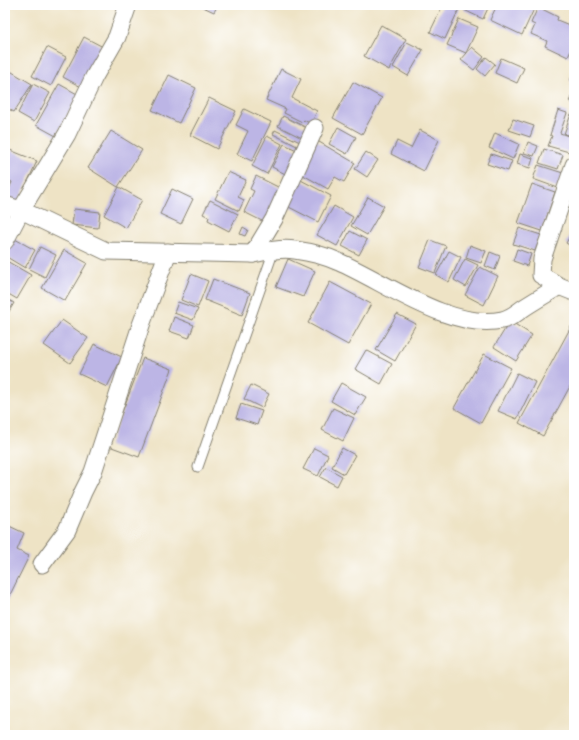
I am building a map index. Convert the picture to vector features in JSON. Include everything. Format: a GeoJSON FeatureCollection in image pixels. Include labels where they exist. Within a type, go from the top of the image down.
{"type":"FeatureCollection","features":[{"type":"Feature","properties":{"kind":"street"},"geometry":{"type":"LineString","coordinates":[[5,241],[21,210],[67,134],[94,78],[117,37],[128,5]]}},
{"type":"Feature","properties":{"kind":"street"},"geometry":{"type":"LineString","coordinates":[[253,254],[274,219],[315,128]]}},
{"type":"Feature","properties":{"kind":"street"},"geometry":{"type":"LineString","coordinates":[[566,289],[541,275],[540,268],[574,165]]}},
{"type":"Feature","properties":{"kind":"street"},"geometry":{"type":"LineString","coordinates":[[5,205],[21,210],[106,251],[253,254],[274,250],[295,250],[317,255],[339,262],[439,312],[466,320],[488,322],[502,320],[513,316],[524,308],[566,289]]}},
{"type":"Feature","properties":{"kind":"street"},"geometry":{"type":"LineString","coordinates":[[42,564],[67,530],[93,472],[140,325],[168,252]]}},
{"type":"Feature","properties":{"kind":"lane"},"geometry":{"type":"LineString","coordinates":[[198,467],[274,250]]}},
{"type":"Feature","properties":{"kind":"building"},"geometry":{"type":"Polygon","coordinates":[[[199,5],[218,5],[214,12],[199,5]]]}},
{"type":"Feature","properties":{"kind":"building"},"geometry":{"type":"Polygon","coordinates":[[[443,5],[451,5],[459,9],[445,39],[430,32],[443,5]]]}},
{"type":"Feature","properties":{"kind":"building"},"geometry":{"type":"Polygon","coordinates":[[[466,5],[489,6],[483,19],[464,10],[466,5]]]}},
{"type":"Feature","properties":{"kind":"building"},"geometry":{"type":"Polygon","coordinates":[[[497,5],[527,5],[534,9],[522,35],[490,20],[497,5]]]}},
{"type":"Feature","properties":{"kind":"building"},"geometry":{"type":"Polygon","coordinates":[[[538,7],[558,17],[557,20],[574,27],[574,44],[568,57],[545,46],[547,41],[531,34],[535,25],[531,23],[538,7]]]}},
{"type":"Feature","properties":{"kind":"building"},"geometry":{"type":"Polygon","coordinates":[[[459,19],[478,27],[466,53],[447,45],[459,19]]]}},
{"type":"Feature","properties":{"kind":"building"},"geometry":{"type":"Polygon","coordinates":[[[381,25],[406,39],[389,70],[364,56],[381,25]]]}},
{"type":"Feature","properties":{"kind":"building"},"geometry":{"type":"Polygon","coordinates":[[[84,37],[105,48],[83,88],[63,77],[84,37]]]}},
{"type":"Feature","properties":{"kind":"building"},"geometry":{"type":"Polygon","coordinates":[[[407,42],[423,50],[408,76],[393,67],[407,42]]]}},
{"type":"Feature","properties":{"kind":"building"},"geometry":{"type":"Polygon","coordinates":[[[47,47],[66,57],[51,86],[32,76],[47,47]]]}},
{"type":"Feature","properties":{"kind":"building"},"geometry":{"type":"Polygon","coordinates":[[[472,47],[484,57],[474,70],[461,60],[472,47]]]}},
{"type":"Feature","properties":{"kind":"building"},"geometry":{"type":"Polygon","coordinates":[[[486,57],[495,64],[485,76],[477,69],[486,57]]]}},
{"type":"Feature","properties":{"kind":"building"},"geometry":{"type":"Polygon","coordinates":[[[501,58],[524,68],[517,83],[495,73],[501,58]]]}},
{"type":"Feature","properties":{"kind":"building"},"geometry":{"type":"Polygon","coordinates":[[[7,69],[32,84],[14,112],[5,107],[5,72],[7,69]]]}},
{"type":"Feature","properties":{"kind":"building"},"geometry":{"type":"Polygon","coordinates":[[[281,69],[301,79],[292,98],[317,111],[311,124],[304,120],[302,122],[284,113],[286,109],[266,100],[281,69]]]}},
{"type":"Feature","properties":{"kind":"building"},"geometry":{"type":"Polygon","coordinates":[[[169,75],[196,88],[179,123],[152,110],[169,75]]]}},
{"type":"Feature","properties":{"kind":"building"},"geometry":{"type":"Polygon","coordinates":[[[572,76],[574,77],[574,88],[571,87],[573,82],[570,81],[572,76]]]}},
{"type":"Feature","properties":{"kind":"building"},"geometry":{"type":"Polygon","coordinates":[[[353,82],[382,98],[362,134],[333,118],[353,82]]]}},
{"type":"Feature","properties":{"kind":"building"},"geometry":{"type":"Polygon","coordinates":[[[33,84],[50,93],[34,122],[18,113],[33,84]]]}},
{"type":"Feature","properties":{"kind":"building"},"geometry":{"type":"Polygon","coordinates":[[[59,84],[79,95],[56,136],[36,125],[59,84]]]}},
{"type":"Feature","properties":{"kind":"building"},"geometry":{"type":"Polygon","coordinates":[[[574,91],[574,104],[570,102],[574,91]]]}},
{"type":"Feature","properties":{"kind":"building"},"geometry":{"type":"Polygon","coordinates":[[[209,98],[236,111],[217,149],[190,135],[209,98]]]}},
{"type":"Feature","properties":{"kind":"building"},"geometry":{"type":"Polygon","coordinates":[[[244,109],[271,122],[252,161],[237,154],[248,131],[236,125],[244,109]]]}},
{"type":"Feature","properties":{"kind":"building"},"geometry":{"type":"Polygon","coordinates":[[[558,110],[567,113],[560,133],[574,138],[569,152],[548,146],[558,110]]]}},
{"type":"Feature","properties":{"kind":"building"},"geometry":{"type":"Polygon","coordinates":[[[5,112],[9,115],[5,122],[5,112]]]}},
{"type":"Feature","properties":{"kind":"building"},"geometry":{"type":"Polygon","coordinates":[[[571,114],[574,115],[574,137],[564,134],[571,114]]]}},
{"type":"Feature","properties":{"kind":"building"},"geometry":{"type":"Polygon","coordinates":[[[283,116],[309,129],[304,139],[278,126],[283,116]]]}},
{"type":"Feature","properties":{"kind":"building"},"geometry":{"type":"Polygon","coordinates":[[[513,119],[534,126],[530,137],[509,130],[513,119]]]}},
{"type":"Feature","properties":{"kind":"building"},"geometry":{"type":"Polygon","coordinates":[[[338,127],[356,137],[347,154],[329,144],[338,127]]]}},
{"type":"Feature","properties":{"kind":"building"},"geometry":{"type":"Polygon","coordinates":[[[275,130],[302,143],[299,147],[273,134],[275,130]]]}},
{"type":"Feature","properties":{"kind":"building"},"geometry":{"type":"Polygon","coordinates":[[[420,130],[439,140],[424,171],[391,154],[397,141],[411,148],[420,130]]]}},
{"type":"Feature","properties":{"kind":"building"},"geometry":{"type":"Polygon","coordinates":[[[111,131],[142,150],[118,187],[88,168],[111,131]]]}},
{"type":"Feature","properties":{"kind":"building"},"geometry":{"type":"Polygon","coordinates":[[[495,133],[519,144],[513,159],[489,148],[495,133]]]}},
{"type":"Feature","properties":{"kind":"building"},"geometry":{"type":"Polygon","coordinates":[[[267,136],[282,144],[267,174],[252,166],[267,136]]]}},
{"type":"Feature","properties":{"kind":"building"},"geometry":{"type":"Polygon","coordinates":[[[314,139],[355,163],[344,182],[335,177],[328,189],[296,171],[314,139]]]}},
{"type":"Feature","properties":{"kind":"building"},"geometry":{"type":"Polygon","coordinates":[[[528,142],[538,146],[534,156],[524,153],[528,142]]]}},
{"type":"Feature","properties":{"kind":"building"},"geometry":{"type":"Polygon","coordinates":[[[284,144],[303,153],[291,177],[272,167],[284,144]]]}},
{"type":"Feature","properties":{"kind":"building"},"geometry":{"type":"Polygon","coordinates":[[[5,148],[37,161],[17,205],[5,198],[12,182],[5,179],[5,148]]]}},
{"type":"Feature","properties":{"kind":"building"},"geometry":{"type":"Polygon","coordinates":[[[544,149],[563,155],[558,169],[539,163],[544,149]]]}},
{"type":"Feature","properties":{"kind":"building"},"geometry":{"type":"Polygon","coordinates":[[[366,152],[378,160],[367,177],[355,169],[366,152]]]}},
{"type":"Feature","properties":{"kind":"building"},"geometry":{"type":"Polygon","coordinates":[[[491,154],[512,161],[508,171],[487,164],[491,154]]]}},
{"type":"Feature","properties":{"kind":"building"},"geometry":{"type":"Polygon","coordinates":[[[520,154],[533,158],[530,168],[517,164],[520,154]]]}},
{"type":"Feature","properties":{"kind":"building"},"geometry":{"type":"Polygon","coordinates":[[[538,165],[563,173],[558,188],[533,179],[538,165]]]}},
{"type":"Feature","properties":{"kind":"building"},"geometry":{"type":"Polygon","coordinates":[[[228,172],[246,180],[238,197],[244,200],[239,211],[215,199],[228,172]]]}},
{"type":"Feature","properties":{"kind":"building"},"geometry":{"type":"Polygon","coordinates":[[[256,176],[282,189],[266,223],[244,212],[254,191],[250,189],[256,176]]]}},
{"type":"Feature","properties":{"kind":"building"},"geometry":{"type":"Polygon","coordinates":[[[297,178],[331,196],[318,222],[283,204],[297,178]]]}},
{"type":"Feature","properties":{"kind":"building"},"geometry":{"type":"Polygon","coordinates":[[[532,184],[555,192],[542,231],[518,223],[532,184]]]}},
{"type":"Feature","properties":{"kind":"building"},"geometry":{"type":"Polygon","coordinates":[[[119,187],[142,200],[126,228],[104,215],[119,187]]]}},
{"type":"Feature","properties":{"kind":"building"},"geometry":{"type":"Polygon","coordinates":[[[172,189],[193,199],[181,224],[160,214],[172,189]]]}},
{"type":"Feature","properties":{"kind":"building"},"geometry":{"type":"Polygon","coordinates":[[[368,197],[384,206],[367,235],[351,226],[368,197]]]}},
{"type":"Feature","properties":{"kind":"building"},"geometry":{"type":"Polygon","coordinates":[[[210,200],[238,214],[229,231],[208,220],[209,217],[203,214],[210,200]]]}},
{"type":"Feature","properties":{"kind":"building"},"geometry":{"type":"Polygon","coordinates":[[[334,206],[353,217],[337,246],[317,235],[334,206]]]}},
{"type":"Feature","properties":{"kind":"building"},"geometry":{"type":"Polygon","coordinates":[[[74,209],[100,212],[98,228],[72,225],[74,209]]]}},
{"type":"Feature","properties":{"kind":"building"},"geometry":{"type":"Polygon","coordinates":[[[243,227],[248,230],[245,236],[240,234],[243,227]]]}},
{"type":"Feature","properties":{"kind":"building"},"geometry":{"type":"Polygon","coordinates":[[[519,228],[541,235],[535,251],[513,244],[519,228]]]}},
{"type":"Feature","properties":{"kind":"building"},"geometry":{"type":"Polygon","coordinates":[[[574,229],[574,248],[566,243],[574,229]]]}},
{"type":"Feature","properties":{"kind":"building"},"geometry":{"type":"Polygon","coordinates":[[[350,231],[367,240],[359,255],[342,246],[350,231]]]}},
{"type":"Feature","properties":{"kind":"building"},"geometry":{"type":"Polygon","coordinates":[[[13,238],[35,250],[25,268],[5,256],[5,253],[13,238]]]}},
{"type":"Feature","properties":{"kind":"building"},"geometry":{"type":"Polygon","coordinates":[[[430,240],[446,246],[435,273],[419,267],[430,240]]]}},
{"type":"Feature","properties":{"kind":"building"},"geometry":{"type":"Polygon","coordinates":[[[470,245],[486,251],[481,263],[466,258],[470,245]]]}},
{"type":"Feature","properties":{"kind":"building"},"geometry":{"type":"Polygon","coordinates":[[[40,247],[56,255],[45,277],[29,269],[40,247]]]}},
{"type":"Feature","properties":{"kind":"building"},"geometry":{"type":"Polygon","coordinates":[[[517,249],[531,254],[527,266],[513,261],[517,249]]]}},
{"type":"Feature","properties":{"kind":"building"},"geometry":{"type":"Polygon","coordinates":[[[64,250],[87,263],[65,301],[42,288],[64,250]]]}},
{"type":"Feature","properties":{"kind":"building"},"geometry":{"type":"Polygon","coordinates":[[[449,251],[461,257],[449,282],[436,275],[449,251]]]}},
{"type":"Feature","properties":{"kind":"building"},"geometry":{"type":"Polygon","coordinates":[[[490,252],[500,256],[495,270],[485,266],[490,252]]]}},
{"type":"Feature","properties":{"kind":"building"},"geometry":{"type":"Polygon","coordinates":[[[288,259],[315,271],[303,297],[276,287],[288,259]]]}},
{"type":"Feature","properties":{"kind":"building"},"geometry":{"type":"Polygon","coordinates":[[[465,259],[478,265],[466,287],[454,280],[465,259]]]}},
{"type":"Feature","properties":{"kind":"building"},"geometry":{"type":"Polygon","coordinates":[[[5,260],[31,275],[17,299],[5,292],[5,260]]]}},
{"type":"Feature","properties":{"kind":"building"},"geometry":{"type":"Polygon","coordinates":[[[480,267],[498,276],[484,305],[465,295],[480,267]]]}},
{"type":"Feature","properties":{"kind":"building"},"geometry":{"type":"Polygon","coordinates":[[[191,274],[208,281],[198,307],[181,300],[191,274]]]}},
{"type":"Feature","properties":{"kind":"building"},"geometry":{"type":"Polygon","coordinates":[[[213,279],[250,293],[242,315],[205,300],[213,279]]]}},
{"type":"Feature","properties":{"kind":"building"},"geometry":{"type":"Polygon","coordinates":[[[330,282],[371,304],[348,345],[308,323],[330,282]]]}},
{"type":"Feature","properties":{"kind":"building"},"geometry":{"type":"Polygon","coordinates":[[[5,298],[14,303],[5,318],[5,298]]]}},
{"type":"Feature","properties":{"kind":"building"},"geometry":{"type":"Polygon","coordinates":[[[178,302],[198,309],[193,320],[174,313],[178,302]]]}},
{"type":"Feature","properties":{"kind":"building"},"geometry":{"type":"Polygon","coordinates":[[[397,314],[416,324],[395,361],[376,350],[397,314]]]}},
{"type":"Feature","properties":{"kind":"building"},"geometry":{"type":"Polygon","coordinates":[[[174,317],[194,325],[189,338],[169,331],[174,317]]]}},
{"type":"Feature","properties":{"kind":"building"},"geometry":{"type":"Polygon","coordinates":[[[62,320],[88,338],[70,363],[44,345],[62,320]]]}},
{"type":"Feature","properties":{"kind":"building"},"geometry":{"type":"Polygon","coordinates":[[[510,321],[532,335],[516,361],[494,347],[510,321]]]}},
{"type":"Feature","properties":{"kind":"building"},"geometry":{"type":"Polygon","coordinates":[[[573,323],[574,379],[543,436],[519,423],[573,323]]]}},
{"type":"Feature","properties":{"kind":"building"},"geometry":{"type":"Polygon","coordinates":[[[94,344],[122,357],[107,387],[79,374],[94,344]]]}},
{"type":"Feature","properties":{"kind":"building"},"geometry":{"type":"Polygon","coordinates":[[[366,350],[392,364],[381,384],[355,369],[366,350]]]}},
{"type":"Feature","properties":{"kind":"building"},"geometry":{"type":"Polygon","coordinates":[[[484,354],[511,368],[481,423],[454,408],[484,354]]]}},
{"type":"Feature","properties":{"kind":"building"},"geometry":{"type":"Polygon","coordinates":[[[143,358],[172,369],[139,457],[109,446],[143,358]]]}},
{"type":"Feature","properties":{"kind":"building"},"geometry":{"type":"Polygon","coordinates":[[[517,373],[535,382],[517,419],[498,411],[517,373]]]}},
{"type":"Feature","properties":{"kind":"building"},"geometry":{"type":"Polygon","coordinates":[[[341,383],[366,397],[355,415],[331,401],[341,383]]]}},
{"type":"Feature","properties":{"kind":"building"},"geometry":{"type":"Polygon","coordinates":[[[251,385],[269,394],[262,408],[244,399],[251,385]]]}},
{"type":"Feature","properties":{"kind":"building"},"geometry":{"type":"Polygon","coordinates":[[[241,404],[262,411],[257,425],[236,418],[241,404]]]}},
{"type":"Feature","properties":{"kind":"building"},"geometry":{"type":"Polygon","coordinates":[[[333,408],[354,418],[343,441],[322,430],[333,408]]]}},
{"type":"Feature","properties":{"kind":"building"},"geometry":{"type":"Polygon","coordinates":[[[314,448],[328,455],[318,476],[303,469],[314,448]]]}},
{"type":"Feature","properties":{"kind":"building"},"geometry":{"type":"Polygon","coordinates":[[[342,448],[355,455],[344,474],[332,467],[342,448]]]}},
{"type":"Feature","properties":{"kind":"building"},"geometry":{"type":"Polygon","coordinates":[[[326,467],[342,476],[337,486],[320,477],[326,467]]]}},
{"type":"Feature","properties":{"kind":"building"},"geometry":{"type":"Polygon","coordinates":[[[5,524],[24,533],[17,550],[29,556],[7,601],[5,599],[5,524]]]}}]}
